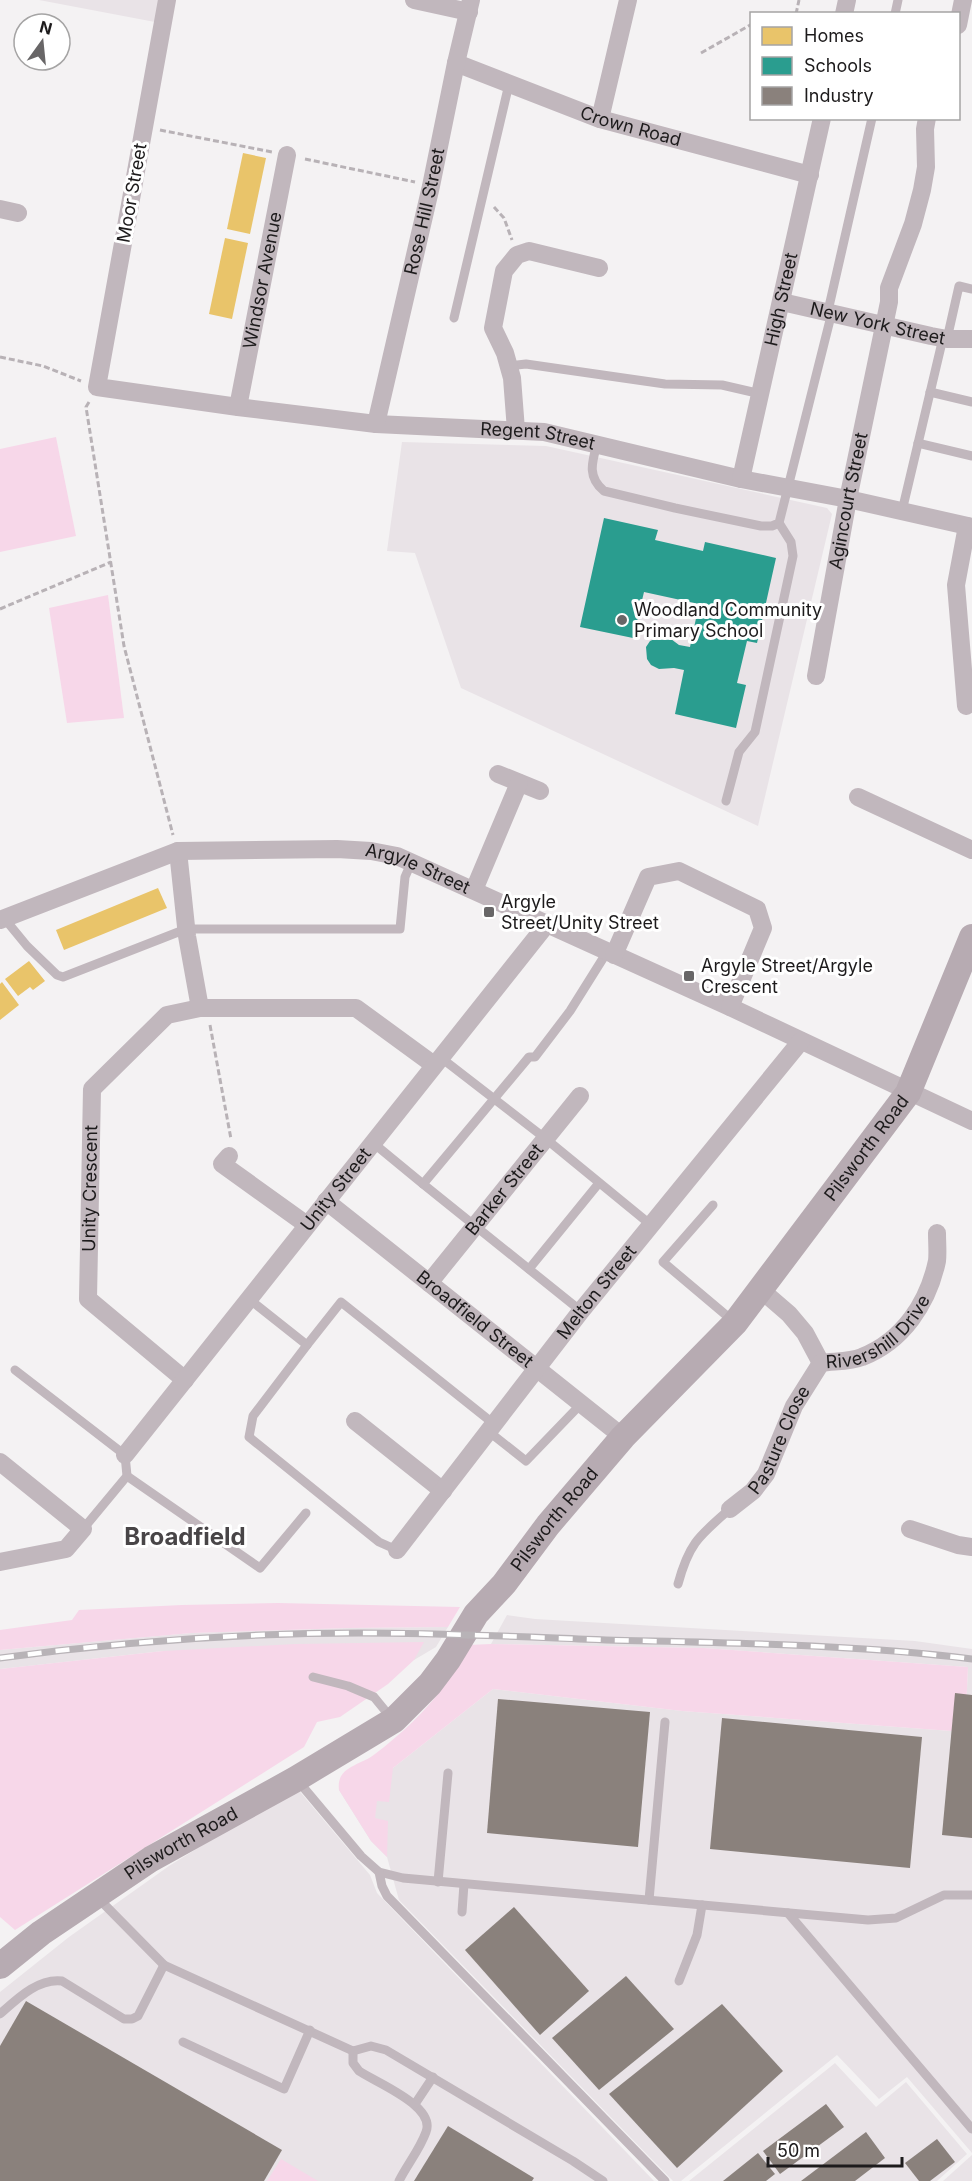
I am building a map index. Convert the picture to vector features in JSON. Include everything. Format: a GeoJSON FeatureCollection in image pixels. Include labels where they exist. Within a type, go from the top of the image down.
{"type":"FeatureCollection","features":[{"type":"Feature","properties":{"kind":"street","name":"Moor Street"},"geometry":{"type":"LineString","coordinates":[[97,387],[167,0]]}},
{"type":"Feature","properties":{"kind":"street"},"geometry":{"type":"LineString","coordinates":[[414,0],[470,6]]}},
{"type":"Feature","properties":{"kind":"street"},"geometry":{"type":"LineString","coordinates":[[600,119],[628,0]]}},
{"type":"Feature","properties":{"kind":"street"},"geometry":{"type":"LineString","coordinates":[[960,15],[963,0]]}},
{"type":"Feature","properties":{"kind":"street","name":"Rose Hill Street"},"geometry":{"type":"LineString","coordinates":[[376,424],[470,6]]}},
{"type":"Feature","properties":{"kind":"street","name":"Crown Road"},"geometry":{"type":"LineString","coordinates":[[456,63],[600,119],[810,175]]}},
{"type":"Feature","properties":{"kind":"street","name":"High Street"},"geometry":{"type":"LineString","coordinates":[[741,479],[822,120]]}},
{"type":"Feature","properties":{"kind":"street","name":"Agincourt Street"},"geometry":{"type":"LineString","coordinates":[[816,676],[848,500],[889,302],[889,288],[913,224],[922,190],[926,167],[927,120]]}},
{"type":"Feature","properties":{"kind":"street","name":"Windsor Avenue"},"geometry":{"type":"LineString","coordinates":[[238,407],[287,155]]}},
{"type":"Feature","properties":{"kind":"street"},"geometry":{"type":"LineString","coordinates":[[0,209],[18,213]]}},
{"type":"Feature","properties":{"kind":"street"},"geometry":{"type":"LineString","coordinates":[[516,430],[512,378],[505,353],[492,328],[504,271],[517,255],[529,251],[599,268]]}},
{"type":"Feature","properties":{"kind":"street","name":"New York Street"},"geometry":{"type":"LineString","coordinates":[[782,302],[945,339],[972,339]]}},
{"type":"Feature","properties":{"kind":"street","name":"Regent Street"},"geometry":{"type":"LineString","coordinates":[[97,387],[376,424],[544,432],[741,479],[970,527]]}},
{"type":"Feature","properties":{"kind":"street"},"geometry":{"type":"LineString","coordinates":[[966,706],[956,585],[970,527]]}},
{"type":"Feature","properties":{"kind":"street"},"geometry":{"type":"LineString","coordinates":[[498,774],[540,791]]}},
{"type":"Feature","properties":{"kind":"street"},"geometry":{"type":"LineString","coordinates":[[474,890],[519,783]]}},
{"type":"Feature","properties":{"kind":"street"},"geometry":{"type":"LineString","coordinates":[[858,797],[972,850]]}},
{"type":"Feature","properties":{"kind":"street","name":"Argyle Street"},"geometry":{"type":"LineString","coordinates":[[2,919],[178,851],[337,849],[371,851],[397,856],[730,1007],[908,1093],[972,1121]]}},
{"type":"Feature","properties":{"kind":"street"},"geometry":{"type":"LineString","coordinates":[[178,851],[186,929],[204,1008]]}},
{"type":"Feature","properties":{"kind":"street"},"geometry":{"type":"LineString","coordinates":[[611,954],[648,877],[679,871],[757,909],[763,928],[730,1007]]}},
{"type":"Feature","properties":{"kind":"street","name":"Unity Street"},"geometry":{"type":"LineString","coordinates":[[125,1455],[547,924]]}},
{"type":"Feature","properties":{"kind":"street","name":"Pilsworth Road"},"geometry":{"type":"LineString","coordinates":[[0,1966],[41,1933],[151,1859],[296,1779],[394,1720],[430,1684],[448,1660],[476,1614],[504,1584],[542,1533],[623,1437],[735,1323],[908,1093],[972,937]]}},
{"type":"Feature","properties":{"kind":"street","name":"Unity Crescent"},"geometry":{"type":"LineString","coordinates":[[185,1380],[88,1299],[92,1089],[167,1015],[204,1008],[356,1008],[437,1061]]}},
{"type":"Feature","properties":{"kind":"street","name":"Melton Street"},"geometry":{"type":"LineString","coordinates":[[397,1550],[581,1311],[801,1041]]}},
{"type":"Feature","properties":{"kind":"street","name":"Barker Street"},"geometry":{"type":"LineString","coordinates":[[429,1283],[580,1096]]}},
{"type":"Feature","properties":{"kind":"street"},"geometry":{"type":"LineString","coordinates":[[229,1156],[222,1164],[307,1225]]}},
{"type":"Feature","properties":{"kind":"street","name":"Broadfield Street"},"geometry":{"type":"LineString","coordinates":[[326,1201],[623,1437]]}},
{"type":"Feature","properties":{"kind":"street","name":"Rivershill Drive"},"geometry":{"type":"LineString","coordinates":[[760,1289],[789,1314],[805,1333],[821,1363],[861,1358],[886,1344],[906,1326],[922,1304],[937,1260],[937,1233]]}},
{"type":"Feature","properties":{"kind":"street","name":"Pasture Close"},"geometry":{"type":"LineString","coordinates":[[730,1509],[753,1491],[766,1474],[794,1406],[821,1363]]}},
{"type":"Feature","properties":{"kind":"street"},"geometry":{"type":"LineString","coordinates":[[355,1421],[443,1491]]}},
{"type":"Feature","properties":{"kind":"street"},"geometry":{"type":"LineString","coordinates":[[0,1462],[83,1529],[66,1549],[0,1562]]}},
{"type":"Feature","properties":{"kind":"street"},"geometry":{"type":"LineString","coordinates":[[910,1529],[958,1545],[972,1547]]}},
{"type":"Feature","properties":{"kind":"lane"},"geometry":{"type":"LineString","coordinates":[[454,318],[509,84]]}},
{"type":"Feature","properties":{"kind":"lane"},"geometry":{"type":"LineString","coordinates":[[726,801],[739,752],[755,732],[793,556],[791,542],[779,523],[830,312],[872,120]]}},
{"type":"Feature","properties":{"kind":"lane"},"geometry":{"type":"LineString","coordinates":[[902,512],[930,392],[959,286],[972,289]]}},
{"type":"Feature","properties":{"kind":"lane"},"geometry":{"type":"LineString","coordinates":[[508,366],[526,364],[665,384],[722,385],[761,394]]}},
{"type":"Feature","properties":{"kind":"lane"},"geometry":{"type":"LineString","coordinates":[[930,392],[972,402]]}},
{"type":"Feature","properties":{"kind":"lane"},"geometry":{"type":"LineString","coordinates":[[918,443],[972,456]]}},
{"type":"Feature","properties":{"kind":"lane"},"geometry":{"type":"LineString","coordinates":[[597,444],[591,472],[596,485],[604,490],[761,526],[772,526],[779,523]]}},
{"type":"Feature","properties":{"kind":"lane"},"geometry":{"type":"LineString","coordinates":[[2,919],[57,975],[63,977],[186,929],[400,929],[405,877],[411,861]]}},
{"type":"Feature","properties":{"kind":"lane"},"geometry":{"type":"LineString","coordinates":[[423,1184],[529,1057],[535,1057],[611,954]]}},
{"type":"Feature","properties":{"kind":"lane"},"geometry":{"type":"LineString","coordinates":[[437,1061],[494,1099],[651,1225]]}},
{"type":"Feature","properties":{"kind":"lane"},"geometry":{"type":"LineString","coordinates":[[372,1142],[581,1311]]}},
{"type":"Feature","properties":{"kind":"lane"},"geometry":{"type":"LineString","coordinates":[[529,1269],[599,1183]]}},
{"type":"Feature","properties":{"kind":"lane"},"geometry":{"type":"LineString","coordinates":[[713,1204],[663,1262],[735,1323]]}},
{"type":"Feature","properties":{"kind":"lane"},"geometry":{"type":"LineString","coordinates":[[249,1299],[307,1345]]}},
{"type":"Feature","properties":{"kind":"lane"},"geometry":{"type":"LineString","coordinates":[[397,1550],[379,1542],[249,1437],[253,1416],[341,1302],[491,1428],[526,1461],[581,1404]]}},
{"type":"Feature","properties":{"kind":"lane"},"geometry":{"type":"LineString","coordinates":[[15,1370],[125,1455],[127,1476],[83,1529]]}},
{"type":"Feature","properties":{"kind":"lane"},"geometry":{"type":"LineString","coordinates":[[127,1476],[260,1568],[306,1513]]}},
{"type":"Feature","properties":{"kind":"lane"},"geometry":{"type":"LineString","coordinates":[[678,1584],[685,1558],[691,1548],[704,1532],[730,1509]]}},
{"type":"Feature","properties":{"kind":"lane"},"geometry":{"type":"LineString","coordinates":[[313,1677],[348,1686],[374,1697],[394,1720]]}},
{"type":"Feature","properties":{"kind":"lane"},"geometry":{"type":"LineString","coordinates":[[649,1900],[665,1722]]}},
{"type":"Feature","properties":{"kind":"lane"},"geometry":{"type":"LineString","coordinates":[[438,1882],[448,1773]]}},
{"type":"Feature","properties":{"kind":"lane"},"geometry":{"type":"LineString","coordinates":[[296,1779],[361,1856],[379,1872],[403,1878],[868,1920],[896,1918],[944,1895],[972,1895]]}},
{"type":"Feature","properties":{"kind":"lane"},"geometry":{"type":"LineString","coordinates":[[379,1872],[387,1896],[664,2181]]}},
{"type":"Feature","properties":{"kind":"lane"},"geometry":{"type":"LineString","coordinates":[[462,1912],[464,1884]]}},
{"type":"Feature","properties":{"kind":"lane"},"geometry":{"type":"LineString","coordinates":[[96,1896],[164,1965],[353,2051],[371,2046],[386,2050],[603,2181]]}},
{"type":"Feature","properties":{"kind":"lane"},"geometry":{"type":"LineString","coordinates":[[680,1981],[697,1935],[702,1905]]}},
{"type":"Feature","properties":{"kind":"lane"},"geometry":{"type":"LineString","coordinates":[[788,1913],[972,2129]]}},
{"type":"Feature","properties":{"kind":"lane"},"geometry":{"type":"LineString","coordinates":[[0,2014],[13,2002],[44,1982],[53,1980],[62,1981],[124,2019],[132,2019],[138,2016],[164,1965]]}},
{"type":"Feature","properties":{"kind":"lane"},"geometry":{"type":"LineString","coordinates":[[183,2042],[284,2089],[310,2031]]}},
{"type":"Feature","properties":{"kind":"lane"},"geometry":{"type":"LineString","coordinates":[[353,2051],[353,2063],[358,2071],[415,2104],[427,2118],[427,2130],[399,2181]]}},
{"type":"Feature","properties":{"kind":"lane"},"geometry":{"type":"LineString","coordinates":[[415,2104],[433,2078]]}},
{"type":"Feature","properties":{"kind":"path"},"geometry":{"type":"LineString","coordinates":[[701,53],[750,25]]}},
{"type":"Feature","properties":{"kind":"path"},"geometry":{"type":"LineString","coordinates":[[494,207],[504,218],[517,255]]}},
{"type":"Feature","properties":{"kind":"path"},"geometry":{"type":"LineString","coordinates":[[0,357],[44,366],[97,387],[86,407],[124,646],[178,851]]}},
{"type":"Feature","properties":{"kind":"path"},"geometry":{"type":"LineString","coordinates":[[0,609],[111,562]]}},
{"type":"Feature","properties":{"kind":"path"},"geometry":{"type":"LineString","coordinates":[[204,1008],[232,1143],[229,1156]]}},
{"type":"Feature","properties":{"kind":"shaded area"},"geometry":{"type":"Polygon","coordinates":[[[39,0],[159,0],[155,22],[39,0]]]}},
{"type":"Feature","properties":{"kind":"shaded area"},"geometry":{"type":"Polygon","coordinates":[[[56,437],[76,536],[0,552],[0,449],[56,437]]]}},
{"type":"Feature","properties":{"kind":"shaded area","name":"Woodland Community Primary School"},"geometry":{"type":"Polygon","coordinates":[[[402,442],[546,446],[827,508],[832,514],[758,826],[461,688],[415,553],[387,551],[402,442]]]}},
{"type":"Feature","properties":{"kind":"shaded area"},"geometry":{"type":"Polygon","coordinates":[[[108,595],[124,718],[67,723],[49,608],[108,595]]]}},
{"type":"Feature","properties":{"kind":"shaded area"},"geometry":{"type":"Polygon","coordinates":[[[278,1603],[460,1607],[448,1627],[192,1633],[0,1650],[0,1630],[72,1620],[79,1610],[278,1603]]]}},
{"type":"Feature","properties":{"kind":"shaded area"},"geometry":{"type":"Polygon","coordinates":[[[507,1615],[535,1619],[915,1641],[972,1649],[972,2153],[907,2077],[879,2099],[837,2055],[681,2181],[673,2181],[399,1900],[387,1857],[371,1841],[339,1790],[393,1768],[493,1689],[682,1711],[965,1732],[968,1667],[704,1648],[491,1644],[507,1615]]]}},
{"type":"Feature","properties":{"kind":"shaded area"},"geometry":{"type":"Polygon","coordinates":[[[448,1627],[436,1647],[414,1660],[163,1651],[0,1669],[0,1650],[192,1633],[448,1627]]]}},
{"type":"Feature","properties":{"kind":"shaded area"},"geometry":{"type":"Polygon","coordinates":[[[424,1642],[414,1660],[388,1684],[340,1717],[317,1722],[304,1747],[15,1930],[0,1917],[0,1669],[163,1651],[295,1644],[424,1642]]]}},
{"type":"Feature","properties":{"kind":"shaded area"},"geometry":{"type":"Polygon","coordinates":[[[468,1645],[704,1648],[968,1667],[965,1732],[682,1711],[493,1689],[393,1768],[389,1802],[377,1801],[375,1818],[388,1821],[387,1857],[371,1841],[339,1790],[341,1776],[345,1771],[384,1747],[421,1713],[438,1695],[468,1645]]]}},
{"type":"Feature","properties":{"kind":"shaded area"},"geometry":{"type":"Polygon","coordinates":[[[296,1787],[370,1875],[377,1893],[654,2181],[0,2181],[0,1992],[69,1937],[169,1866],[296,1787]]]}},
{"type":"Feature","properties":{"kind":"shaded area"},"geometry":{"type":"Polygon","coordinates":[[[835,2063],[876,2107],[906,2082],[967,2154],[937,2181],[689,2181],[835,2063]]]}},
{"type":"Feature","properties":{"kind":"shaded area"},"geometry":{"type":"Polygon","coordinates":[[[972,2155],[972,2181],[943,2181],[972,2155]]]}},
{"type":"Feature","properties":{"kind":"shaded area"},"geometry":{"type":"Polygon","coordinates":[[[281,2159],[318,2181],[267,2181],[281,2159]]]}},
{"type":"Feature","properties":{"kind":"building: Homes"},"geometry":{"type":"Polygon","coordinates":[[[243,153],[266,158],[250,234],[227,229],[243,153]]]}},
{"type":"Feature","properties":{"kind":"building: Homes"},"geometry":{"type":"Polygon","coordinates":[[[225,238],[248,243],[232,319],[209,314],[225,238]]]}},
{"type":"Feature","properties":{"kind":"building: Homes"},"geometry":{"type":"Polygon","coordinates":[[[158,888],[167,908],[64,950],[56,930],[158,888]]]}},
{"type":"Feature","properties":{"kind":"building: Homes"},"geometry":{"type":"Polygon","coordinates":[[[29,961],[45,981],[33,990],[30,987],[18,996],[5,979],[29,961]]]}},
{"type":"Feature","properties":{"kind":"building: Homes"},"geometry":{"type":"Polygon","coordinates":[[[2,982],[19,1005],[0,1020],[0,984],[2,982]]]}},
{"type":"Feature","properties":{"kind":"building: Schools"},"geometry":{"type":"Polygon","coordinates":[[[604,518],[658,530],[655,540],[703,551],[705,542],[776,558],[757,643],[747,641],[737,683],[746,685],[736,728],[675,714],[684,670],[659,669],[651,665],[647,659],[646,647],[650,641],[659,637],[667,636],[679,645],[690,647],[699,604],[644,592],[633,638],[580,627],[604,518]]]}},
{"type":"Feature","properties":{"kind":"building: Industry"},"geometry":{"type":"Polygon","coordinates":[[[955,1693],[972,1695],[972,1838],[942,1835],[955,1693]]]}},
{"type":"Feature","properties":{"kind":"building: Industry"},"geometry":{"type":"Polygon","coordinates":[[[498,1699],[650,1712],[638,1847],[487,1833],[498,1699]]]}},
{"type":"Feature","properties":{"kind":"building: Industry"},"geometry":{"type":"Polygon","coordinates":[[[722,1718],[922,1737],[910,1868],[710,1849],[722,1718]]]}},
{"type":"Feature","properties":{"kind":"building: Industry"},"geometry":{"type":"Polygon","coordinates":[[[514,1907],[589,1991],[540,2035],[465,1950],[514,1907]]]}},
{"type":"Feature","properties":{"kind":"building: Industry"},"geometry":{"type":"Polygon","coordinates":[[[626,1976],[674,2029],[599,2090],[552,2038],[626,1976]]]}},
{"type":"Feature","properties":{"kind":"building: Industry"},"geometry":{"type":"Polygon","coordinates":[[[26,2001],[282,2150],[264,2181],[0,2181],[0,2046],[26,2001]]]}},
{"type":"Feature","properties":{"kind":"building: Industry"},"geometry":{"type":"Polygon","coordinates":[[[722,2004],[783,2071],[677,2168],[609,2094],[722,2004]]]}},
{"type":"Feature","properties":{"kind":"building: Industry"},"geometry":{"type":"Polygon","coordinates":[[[826,2104],[844,2127],[780,2174],[763,2151],[826,2104]]]}},
{"type":"Feature","properties":{"kind":"building: Industry"},"geometry":{"type":"Polygon","coordinates":[[[448,2126],[534,2178],[532,2181],[414,2181],[448,2126]]]}},
{"type":"Feature","properties":{"kind":"building: Industry"},"geometry":{"type":"Polygon","coordinates":[[[866,2132],[885,2158],[855,2181],[801,2181],[866,2132]]]}},
{"type":"Feature","properties":{"kind":"building: Industry"},"geometry":{"type":"Polygon","coordinates":[[[937,2139],[955,2162],[930,2181],[919,2181],[905,2163],[937,2139]]]}},
{"type":"Feature","properties":{"kind":"building: Industry"},"geometry":{"type":"Polygon","coordinates":[[[758,2153],[775,2174],[766,2181],[723,2181],[758,2153]]]}},
{"type":"Feature","properties":{"kind":"railway"},"geometry":{"type":"LineString","coordinates":[[0,1658],[90,1647],[180,1640],[361,1633],[789,1645],[881,1650],[972,1659]]}},
{"type":"Feature","properties":{"kind":"place","name":"Woodland Community Primary School"},"geometry":{"type":"Point","coordinates":[622,620]}},
{"type":"Feature","properties":{"kind":"place","name":"Argyle Street/Unity Street"},"geometry":{"type":"Point","coordinates":[489,912]}},
{"type":"Feature","properties":{"kind":"place","name":"Argyle Street/Argyle Crescent"},"geometry":{"type":"Point","coordinates":[689,976]}},
{"type":"Feature","properties":{"kind":"district","name":"Broadfield"},"geometry":{"type":"Point","coordinates":[185,1537]}}]}
